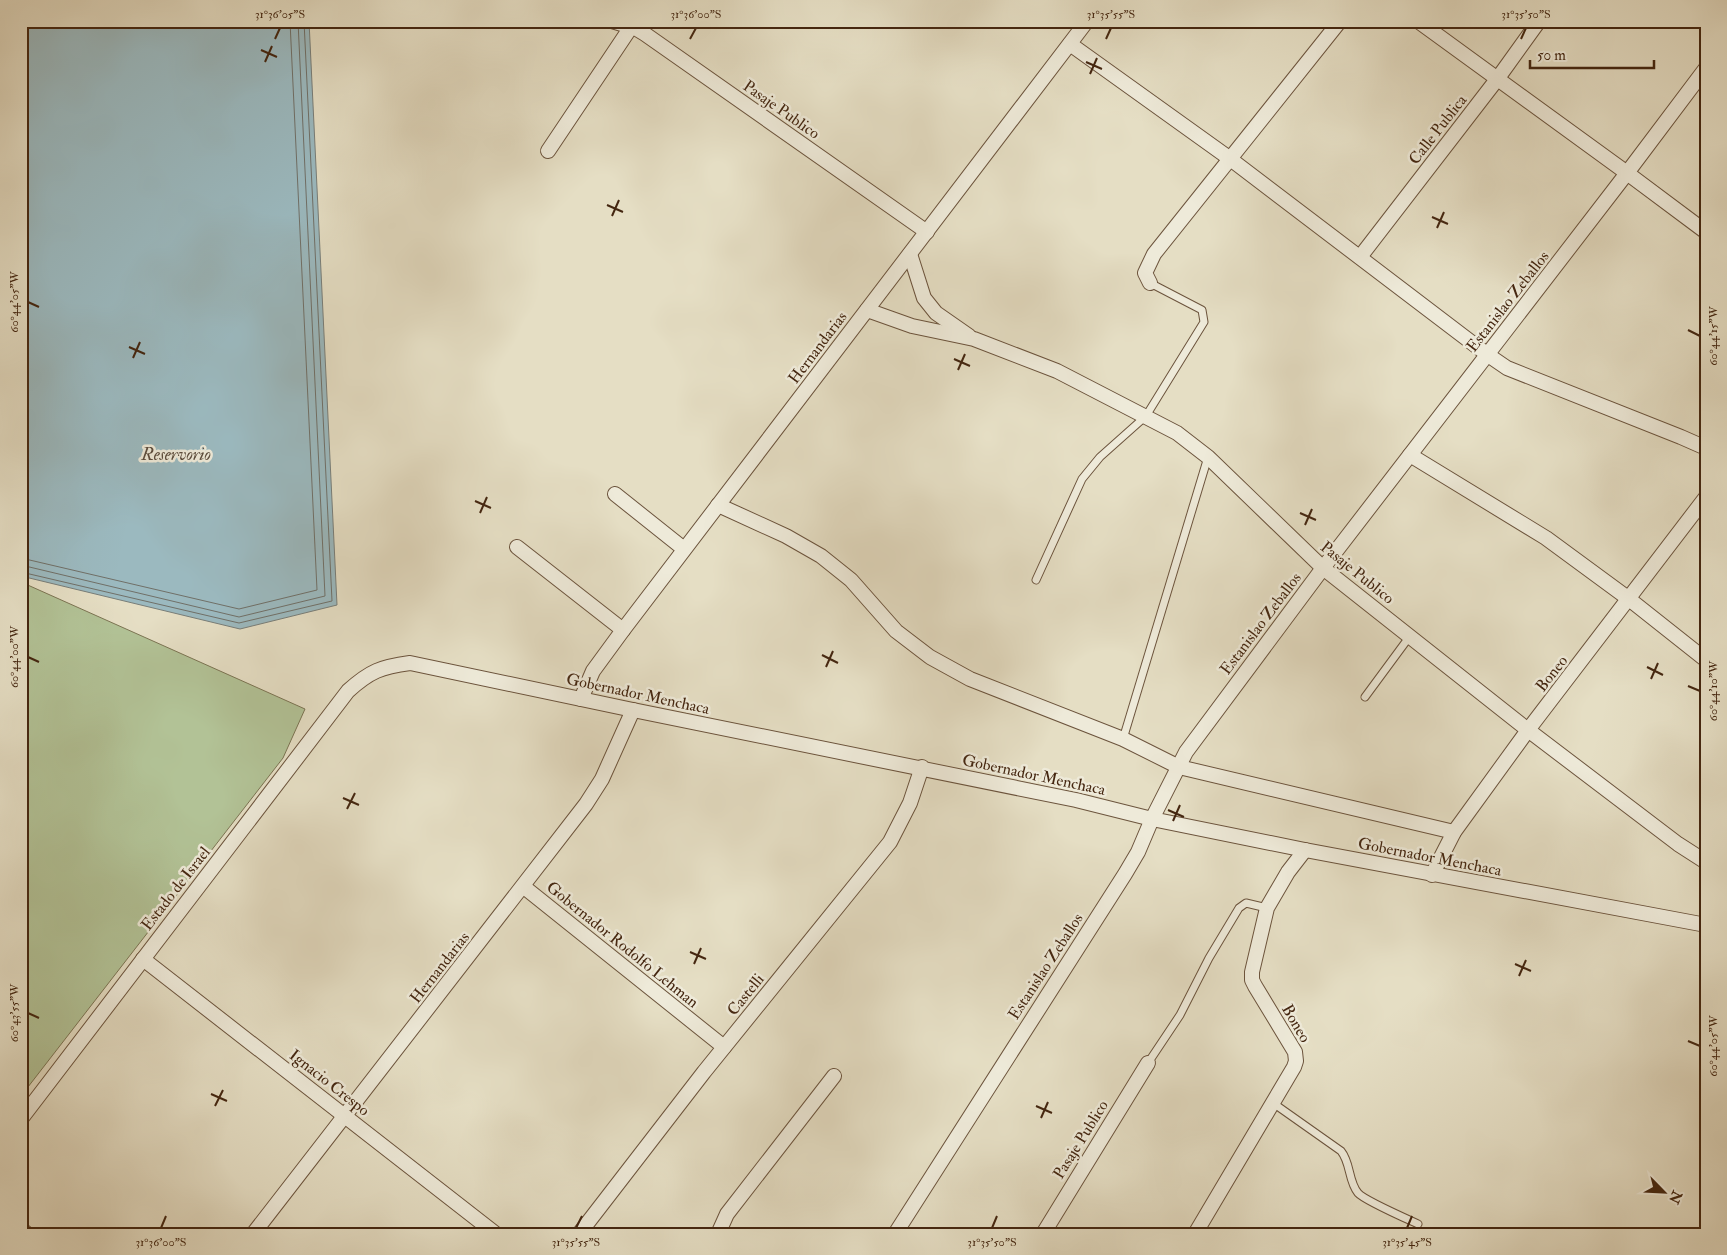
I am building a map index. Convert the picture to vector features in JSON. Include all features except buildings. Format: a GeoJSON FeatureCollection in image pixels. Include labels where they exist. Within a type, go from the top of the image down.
{"type":"FeatureCollection","features":[{"type":"Feature","properties":{"kind":"street","name":"Pasaje Publico"},"geometry":{"type":"LineString","coordinates":[[612,21],[633,24],[928,232]]}},
{"type":"Feature","properties":{"kind":"street","name":"Hernandarias"},"geometry":{"type":"LineString","coordinates":[[581,699],[593,672],[623,630],[1087,21]]}},
{"type":"Feature","properties":{"kind":"street"},"geometry":{"type":"LineString","coordinates":[[1150,283],[1145,273],[1154,254],[1340,21]]}},
{"type":"Feature","properties":{"kind":"street"},"geometry":{"type":"LineString","coordinates":[[1418,21],[1706,232]]}},
{"type":"Feature","properties":{"kind":"street","name":"Calle Publica"},"geometry":{"type":"LineString","coordinates":[[1360,257],[1498,78],[1539,21]]}},
{"type":"Feature","properties":{"kind":"street"},"geometry":{"type":"LineString","coordinates":[[548,151],[633,24]]}},
{"type":"Feature","properties":{"kind":"street"},"geometry":{"type":"LineString","coordinates":[[1070,44],[1229,158],[1488,355],[1508,368],[1706,448]]}},
{"type":"Feature","properties":{"kind":"street","name":"Estanislao Zeballos"},"geometry":{"type":"LineString","coordinates":[[895,1234],[1125,874],[1138,852],[1152,819],[1186,752],[1322,568],[1488,355],[1706,68]]}},
{"type":"Feature","properties":{"kind":"street","name":"Pasaje Publico"},"geometry":{"type":"LineString","coordinates":[[910,254],[924,298],[936,313],[974,339]]}},
{"type":"Feature","properties":{"kind":"street","name":"Pasaje Publico"},"geometry":{"type":"LineString","coordinates":[[867,310],[912,326],[974,339],[1057,371],[1177,433],[1208,457],[1322,568],[1528,730],[1678,844],[1706,862]]}},
{"type":"Feature","properties":{"kind":"street"},"geometry":{"type":"LineString","coordinates":[[1410,455],[1546,538],[1706,660]]}},
{"type":"Feature","properties":{"kind":"street"},"geometry":{"type":"LineString","coordinates":[[615,494],[684,549]]}},
{"type":"Feature","properties":{"kind":"street","name":"Boneo"},"geometry":{"type":"LineString","coordinates":[[1432,875],[1454,832],[1528,730],[1706,498]]}},
{"type":"Feature","properties":{"kind":"street"},"geometry":{"type":"LineString","coordinates":[[718,505],[786,536],[822,556],[851,580],[896,631],[930,657],[970,678],[1123,739],[1179,767],[1454,832]]}},
{"type":"Feature","properties":{"kind":"street"},"geometry":{"type":"LineString","coordinates":[[517,547],[623,630]]}},
{"type":"Feature","properties":{"kind":"street","name":"Gobernador Menchaca"},"geometry":{"type":"LineString","coordinates":[[360,681],[376,670],[410,663],[1076,800],[1152,819],[1305,850],[1706,925]]}},
{"type":"Feature","properties":{"kind":"street","name":"Estado de Israel"},"geometry":{"type":"LineString","coordinates":[[21,1119],[348,691],[360,681]]}},
{"type":"Feature","properties":{"kind":"street","name":"Hernandarias"},"geometry":{"type":"LineString","coordinates":[[254,1234],[524,887],[586,804],[602,780],[634,710]]}},
{"type":"Feature","properties":{"kind":"street","name":"Castelli"},"geometry":{"type":"LineString","coordinates":[[579,1234],[724,1047],[890,842],[910,803],[922,768]]}},
{"type":"Feature","properties":{"kind":"street","name":"Boneo"},"geometry":{"type":"LineString","coordinates":[[1195,1234],[1294,1067],[1296,1060],[1295,1052],[1252,980],[1257,946],[1267,908],[1288,872],[1305,850]]}},
{"type":"Feature","properties":{"kind":"street","name":"Gobernador Rodolfo Lehman"},"geometry":{"type":"LineString","coordinates":[[524,887],[724,1047]]}},
{"type":"Feature","properties":{"kind":"street","name":"Ignacio Crespo"},"geometry":{"type":"LineString","coordinates":[[143,959],[496,1234]]}},
{"type":"Feature","properties":{"kind":"street","name":"Pasaje Publico"},"geometry":{"type":"LineString","coordinates":[[1042,1234],[1148,1063]]}},
{"type":"Feature","properties":{"kind":"street"},"geometry":{"type":"LineString","coordinates":[[718,1234],[727,1214],[834,1076]]}},
{"type":"Feature","properties":{"kind":"street"},"geometry":{"type":"LineString","coordinates":[[21,1229],[27,1234]]}},
{"type":"Feature","properties":{"kind":"lane"},"geometry":{"type":"LineString","coordinates":[[1036,580],[1082,479],[1100,457],[1146,416],[1204,322],[1202,310],[1150,283]]}},
{"type":"Feature","properties":{"kind":"lane"},"geometry":{"type":"LineString","coordinates":[[1123,739],[1208,457]]}},
{"type":"Feature","properties":{"kind":"lane"},"geometry":{"type":"LineString","coordinates":[[1365,698],[1410,636]]}},
{"type":"Feature","properties":{"kind":"lane"},"geometry":{"type":"LineString","coordinates":[[1148,1063],[1180,1015],[1209,958],[1239,908],[1246,902],[1267,908]]}},
{"type":"Feature","properties":{"kind":"lane"},"geometry":{"type":"LineString","coordinates":[[1273,1103],[1341,1150],[1347,1158],[1354,1185],[1359,1195],[1418,1224]]}},
{"type":"Feature","properties":{"kind":"green space"},"geometry":{"type":"Polygon","coordinates":[[[21,582],[305,709],[283,758],[21,1096],[21,582]]]}},
{"type":"Feature","properties":{"kind":"water","name":"Reservorio"},"geometry":{"type":"Polygon","coordinates":[[[21,21],[309,21],[337,605],[240,629],[21,576],[21,21]]]}}]}
